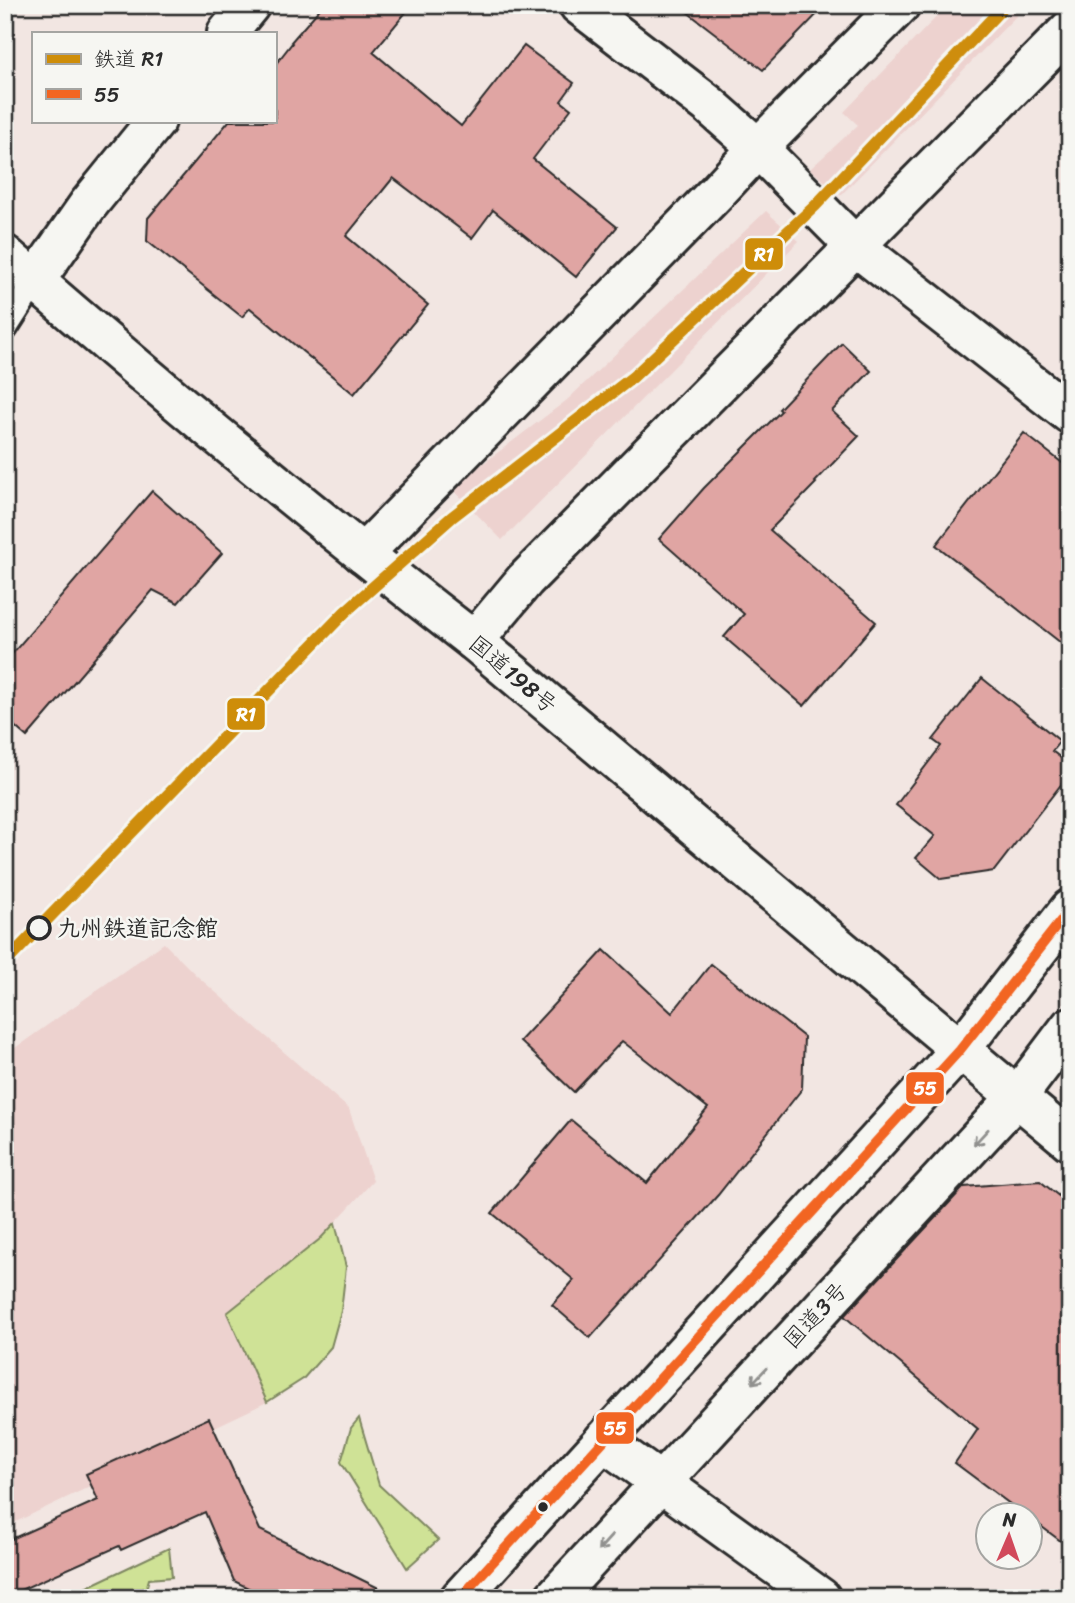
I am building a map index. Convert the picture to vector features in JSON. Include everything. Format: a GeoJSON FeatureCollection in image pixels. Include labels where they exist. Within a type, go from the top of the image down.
{"type":"FeatureCollection","features":[{"type":"Feature","properties":{"kind":"main road"},"geometry":{"type":"LineString","coordinates":[[228,32],[250,5]]}},
{"type":"Feature","properties":{"kind":"main road"},"geometry":{"type":"LineString","coordinates":[[579,5],[708,104],[758,148],[855,246],[1070,414]]}},
{"type":"Feature","properties":{"kind":"main road"},"geometry":{"type":"LineString","coordinates":[[363,554],[900,5]]}},
{"type":"Feature","properties":{"kind":"main road"},"geometry":{"type":"LineString","coordinates":[[474,641],[526,580],[1070,29]]}},
{"type":"Feature","properties":{"kind":"main road"},"geometry":{"type":"LineString","coordinates":[[35,281],[88,205],[155,122]]}},
{"type":"Feature","properties":{"kind":"main road","name":"国道198号"},"geometry":{"type":"LineString","coordinates":[[5,255],[103,341],[363,554],[474,641],[1070,1140]]}},
{"type":"Feature","properties":{"kind":"main road"},"geometry":{"type":"LineString","coordinates":[[460,1598],[960,1050],[1070,909]]}},
{"type":"Feature","properties":{"kind":"main road","name":"国道3号"},"geometry":{"type":"LineString","coordinates":[[554,1598],[1017,1097],[1070,1027]]}},
{"type":"Feature","properties":{"kind":"main road"},"geometry":{"type":"LineString","coordinates":[[603,1441],[821,1598]]}},
{"type":"Feature","properties":{"kind":"lane"},"geometry":{"type":"LineString","coordinates":[[5,328],[35,281]]}},
{"type":"Feature","properties":{"kind":"shaded area"},"geometry":{"type":"Polygon","coordinates":[[[948,5],[1027,5],[841,195],[810,169],[858,125],[844,112],[948,5]]]}},
{"type":"Feature","properties":{"kind":"shaded area"},"geometry":{"type":"Polygon","coordinates":[[[766,211],[799,241],[502,540],[451,488],[567,400],[766,211]]]}},
{"type":"Feature","properties":{"kind":"shaded area"},"geometry":{"type":"Polygon","coordinates":[[[164,943],[196,975],[349,1109],[373,1181],[320,1239],[228,1313],[267,1402],[5,1527],[5,1055],[164,943]]]}},
{"type":"Feature","properties":{"kind":"green space"},"geometry":{"type":"Polygon","coordinates":[[[335,1223],[346,1267],[341,1311],[331,1347],[303,1379],[267,1402],[227,1313],[320,1239],[335,1223]]]}},
{"type":"Feature","properties":{"kind":"green space"},"geometry":{"type":"Polygon","coordinates":[[[359,1418],[379,1485],[438,1540],[407,1568],[341,1462],[351,1428],[359,1418]]]}},
{"type":"Feature","properties":{"kind":"green space"},"geometry":{"type":"Polygon","coordinates":[[[169,1548],[172,1577],[149,1579],[147,1586],[130,1598],[64,1598],[169,1548]]]}},
{"type":"Feature","properties":{"kind":"building"},"geometry":{"type":"Polygon","coordinates":[[[323,5],[412,5],[373,52],[461,126],[524,46],[574,83],[561,101],[571,109],[533,159],[617,227],[576,277],[493,210],[472,238],[393,178],[346,236],[428,305],[354,394],[250,308],[242,317],[147,241],[148,218],[228,122],[276,122],[276,64],[323,5]]]}},
{"type":"Feature","properties":{"kind":"building"},"geometry":{"type":"Polygon","coordinates":[[[678,5],[826,5],[763,70],[678,5]]]}},
{"type":"Feature","properties":{"kind":"building"},"geometry":{"type":"Polygon","coordinates":[[[842,343],[871,371],[832,411],[859,436],[770,530],[876,622],[804,706],[724,637],[744,614],[659,539],[842,343]]]}},
{"type":"Feature","properties":{"kind":"building"},"geometry":{"type":"Polygon","coordinates":[[[1024,433],[1070,469],[1070,650],[936,545],[1024,433]]]}},
{"type":"Feature","properties":{"kind":"building"},"geometry":{"type":"Polygon","coordinates":[[[152,491],[222,553],[178,603],[153,590],[27,737],[5,718],[5,662],[152,491]]]}},
{"type":"Feature","properties":{"kind":"building"},"geometry":{"type":"Polygon","coordinates":[[[982,678],[1060,741],[1052,751],[1070,765],[1070,773],[994,871],[941,879],[916,858],[935,836],[896,805],[941,746],[933,740],[982,678]]]}},
{"type":"Feature","properties":{"kind":"building"},"geometry":{"type":"Polygon","coordinates":[[[604,950],[672,1013],[711,964],[804,1037],[802,1089],[718,1195],[590,1338],[552,1305],[574,1280],[492,1213],[571,1120],[647,1183],[708,1108],[622,1041],[574,1092],[520,1041],[604,950]]]}},
{"type":"Feature","properties":{"kind":"building"},"geometry":{"type":"Polygon","coordinates":[[[1040,1181],[1070,1205],[1070,1548],[1044,1528],[1044,1502],[1007,1502],[955,1463],[978,1429],[844,1316],[964,1187],[1040,1181]]]}},
{"type":"Feature","properties":{"kind":"building"},"geometry":{"type":"Polygon","coordinates":[[[209,1418],[260,1530],[399,1598],[269,1598],[234,1581],[205,1512],[121,1550],[119,1546],[5,1597],[5,1542],[98,1500],[86,1474],[209,1418]]]}},
{"type":"Feature","properties":{"kind":"railway"},"geometry":{"type":"LineString","coordinates":[[5,963],[43,925]]}},
{"type":"Feature","properties":{"kind":"rail line","name":"R1"},"geometry":{"type":"LineString","coordinates":[[5,963],[345,612],[452,517],[633,377],[815,206],[1005,5]]}},
{"type":"Feature","properties":{"kind":"transit line","name":"55"},"geometry":{"type":"LineString","coordinates":[[460,1598],[960,1050],[1070,909]]}},
{"type":"Feature","properties":{"kind":"place","name":"九州鉄道記念館"},"geometry":{"type":"Point","coordinates":[39,928]}}]}
